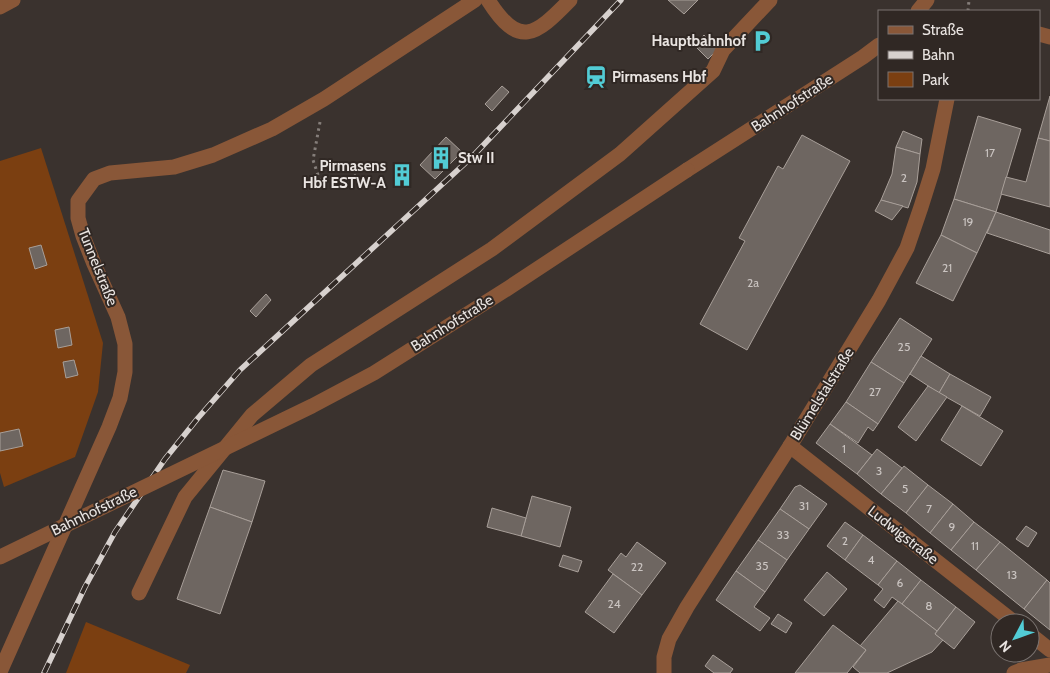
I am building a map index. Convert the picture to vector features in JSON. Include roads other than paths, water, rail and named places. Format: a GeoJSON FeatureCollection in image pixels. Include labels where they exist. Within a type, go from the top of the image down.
{"type":"FeatureCollection","features":[{"type":"Feature","properties":{"kind":"street"},"geometry":{"type":"LineString","coordinates":[[0,7],[13,0]]}},
{"type":"Feature","properties":{"kind":"street","name":"Tunnelstraße"},"geometry":{"type":"LineString","coordinates":[[0,672],[109,427],[120,398],[125,372],[125,344],[118,317],[83,236],[78,218],[78,201],[94,179],[110,173],[174,167],[213,156],[272,129],[324,100],[475,0]]}},
{"type":"Feature","properties":{"kind":"street"},"geometry":{"type":"LineString","coordinates":[[488,0],[505,24],[512,30],[524,33],[537,29],[553,18],[570,0]]}},
{"type":"Feature","properties":{"kind":"street"},"geometry":{"type":"LineString","coordinates":[[139,593],[185,497],[252,415],[311,365],[492,249],[620,154],[714,71],[723,50],[770,0]]}},
{"type":"Feature","properties":{"kind":"street"},"geometry":{"type":"LineString","coordinates":[[919,10],[927,0]]}},
{"type":"Feature","properties":{"kind":"street","name":"Bahnhofstraße"},"geometry":{"type":"LineString","coordinates":[[0,557],[312,406],[374,373],[503,292],[686,170],[878,46]]}},
{"type":"Feature","properties":{"kind":"street","name":"Blümelstalstraße"},"geometry":{"type":"LineString","coordinates":[[664,673],[664,657],[669,639],[687,607],[790,446],[880,300],[906,248],[921,208],[932,169],[947,100]]}},
{"type":"Feature","properties":{"kind":"street","name":"Ludwigstraße"},"geometry":{"type":"LineString","coordinates":[[790,446],[1002,613]]}},
{"type":"Feature","properties":{"kind":"street"},"geometry":{"type":"LineString","coordinates":[[1040,642],[1050,650]]}},
{"type":"Feature","properties":{"kind":"street"},"geometry":{"type":"LineString","coordinates":[[1014,673],[1050,665]]}},
{"type":"Feature","properties":{"kind":"railway"},"geometry":{"type":"LineString","coordinates":[[44,673],[85,587],[115,532],[165,459],[198,418],[240,370],[473,156],[621,0]]}},
{"type":"Feature","properties":{"kind":"place","name":"Hauptbahnhof"},"geometry":{"type":"Point","coordinates":[762,41]}},
{"type":"Feature","properties":{"kind":"place","name":"Pirmasens Hbf"},"geometry":{"type":"Point","coordinates":[596,77]}},
{"type":"Feature","properties":{"kind":"place","name":"Stw II"},"geometry":{"type":"Point","coordinates":[441,158]}},
{"type":"Feature","properties":{"kind":"place","name":"Pirmasens Hbf ESTW-A"},"geometry":{"type":"Point","coordinates":[402,175]}}]}
